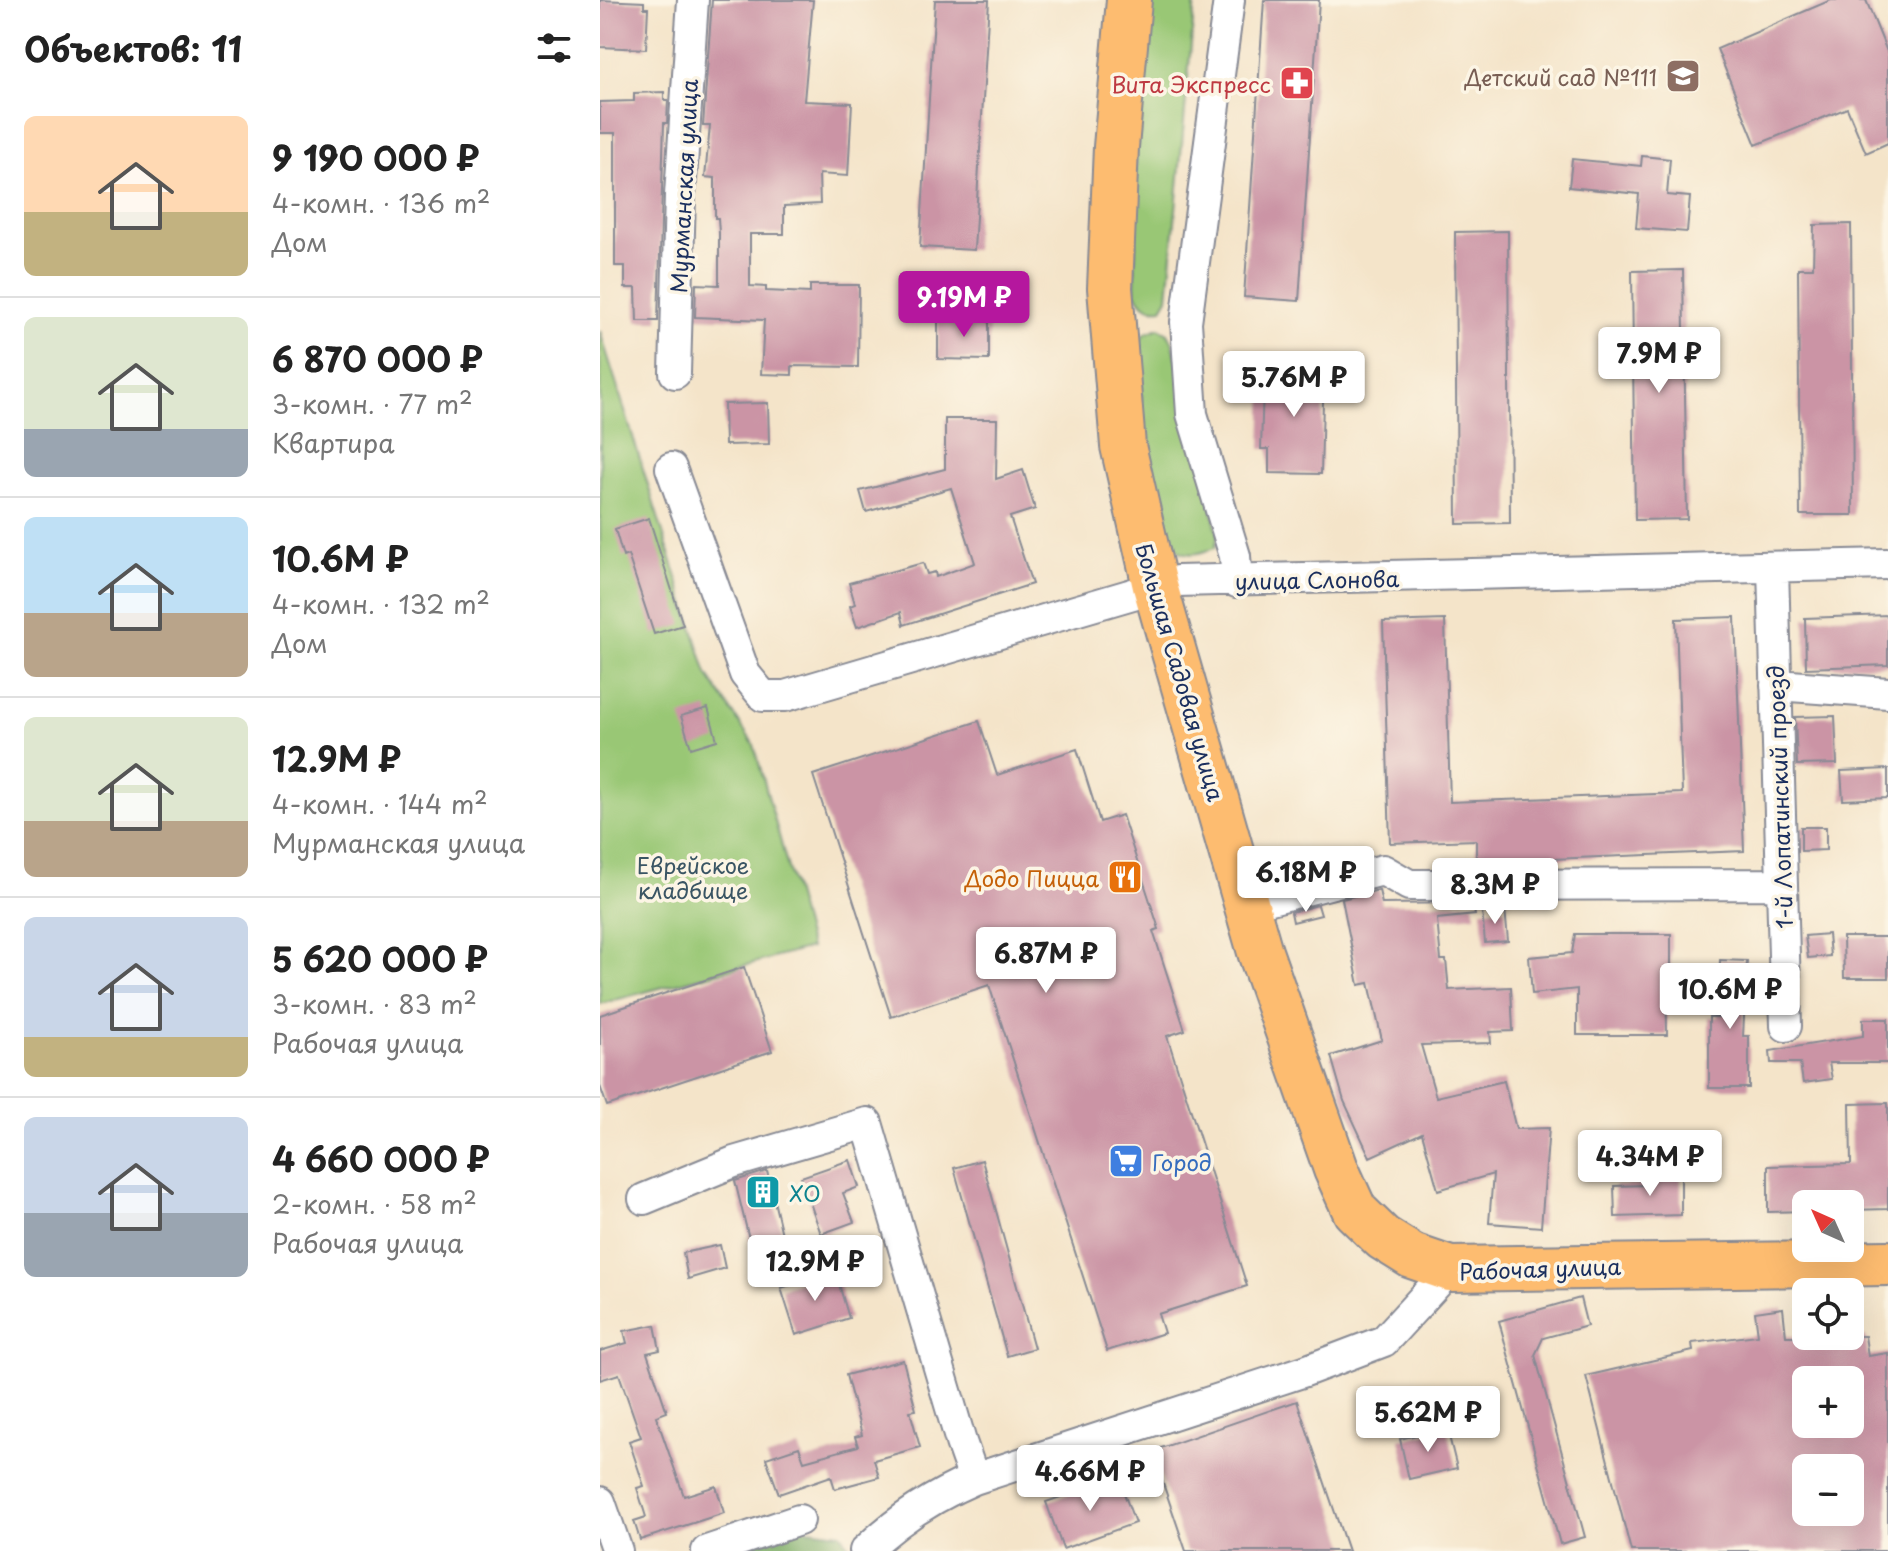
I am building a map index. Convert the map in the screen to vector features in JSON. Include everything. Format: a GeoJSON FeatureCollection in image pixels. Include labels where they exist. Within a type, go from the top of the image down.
{"type":"FeatureCollection","features":[{"type":"Feature","properties":{"kind":"main road","name":"Большая Садовая улица"},"geometry":{"type":"LineString","coordinates":[[1129,0],[1116,147],[1110,288],[1123,446],[1155,586],[1247,905],[1298,1064],[1336,1169],[1355,1211],[1383,1238],[1412,1256],[1450,1269]]}},
{"type":"Feature","properties":{"kind":"main road","name":"Рабочая улица"},"geometry":{"type":"LineString","coordinates":[[1450,1269],[1888,1263]]}},
{"type":"Feature","properties":{"kind":"street","name":"Мурманская улица"},"geometry":{"type":"LineString","coordinates":[[675,373],[680,195],[693,0]]}},
{"type":"Feature","properties":{"kind":"street"},"geometry":{"type":"LineString","coordinates":[[1229,0],[1186,322],[1192,414],[1235,556],[1237,582]]}},
{"type":"Feature","properties":{"kind":"street","name":"улица Слонова"},"geometry":{"type":"LineString","coordinates":[[671,468],[745,674],[763,696],[785,696],[1177,581],[1237,582],[1888,564]]}},
{"type":"Feature","properties":{"kind":"street","name":"1-й Лопатинский проезд"},"geometry":{"type":"LineString","coordinates":[[1773,568],[1786,1026]]}},
{"type":"Feature","properties":{"kind":"street"},"geometry":{"type":"LineString","coordinates":[[1776,685],[1888,693]]}},
{"type":"Feature","properties":{"kind":"street"},"geometry":{"type":"LineString","coordinates":[[1247,905],[1383,870],[1409,885],[1782,884]]}},
{"type":"Feature","properties":{"kind":"street"},"geometry":{"type":"LineString","coordinates":[[644,1199],[734,1162],[867,1123],[974,1479]]}},
{"type":"Feature","properties":{"kind":"street","name":"Рабочая улица"},"geometry":{"type":"LineString","coordinates":[[872,1544],[938,1495],[974,1479],[1305,1371],[1384,1341],[1450,1269]]}},
{"type":"Feature","properties":{"kind":"street"},"geometry":{"type":"LineString","coordinates":[[600,1502],[617,1551]]}},
{"type":"Feature","properties":{"kind":"street"},"geometry":{"type":"LineString","coordinates":[[707,1551],[799,1520]]}},
{"type":"Feature","properties":{"kind":"green space"},"geometry":{"type":"Polygon","coordinates":[[[1150,0],[1195,0],[1168,298],[1162,308],[1145,305],[1135,291],[1136,150],[1150,0]]]}},
{"type":"Feature","properties":{"kind":"green space"},"geometry":{"type":"Polygon","coordinates":[[[1159,328],[1168,333],[1173,343],[1218,535],[1215,548],[1198,553],[1183,552],[1172,546],[1144,435],[1138,341],[1146,333],[1159,328]]]}},
{"type":"Feature","properties":{"kind":"green space","name":"Еврейское кладбище"},"geometry":{"type":"Polygon","coordinates":[[[600,331],[707,674],[754,745],[810,948],[600,1004],[600,331]]]}},
{"type":"Feature","properties":{"kind":"green space"},"geometry":{"type":"Polygon","coordinates":[[[799,1528],[841,1533],[853,1551],[734,1551],[799,1528]]]}},
{"type":"Feature","properties":{"kind":"building"},"geometry":{"type":"Polygon","coordinates":[[[600,0],[644,2],[644,8],[648,8],[646,49],[600,47],[600,0]]]}},
{"type":"Feature","properties":{"kind":"building"},"geometry":{"type":"Polygon","coordinates":[[[712,0],[813,0],[804,101],[852,103],[848,176],[819,174],[820,204],[784,206],[784,234],[750,234],[750,286],[766,287],[766,291],[810,293],[810,285],[859,285],[858,367],[792,366],[792,375],[761,374],[764,320],[695,317],[696,284],[719,285],[715,178],[705,177],[710,126],[703,126],[712,0]]]}},
{"type":"Feature","properties":{"kind":"building"},"geometry":{"type":"Polygon","coordinates":[[[935,0],[989,0],[974,250],[920,247],[935,0]]]}},
{"type":"Feature","properties":{"kind":"building"},"geometry":{"type":"Polygon","coordinates":[[[1264,0],[1319,0],[1299,301],[1244,297],[1264,0]]]}},
{"type":"Feature","properties":{"kind":"building"},"geometry":{"type":"Polygon","coordinates":[[[1831,0],[1866,0],[1888,54],[1888,143],[1866,153],[1847,108],[1756,145],[1717,49],[1831,0]]]}},
{"type":"Feature","properties":{"kind":"building"},"geometry":{"type":"Polygon","coordinates":[[[664,92],[664,100],[668,100],[667,123],[664,123],[658,321],[637,321],[636,288],[625,288],[625,266],[615,266],[615,133],[600,133],[600,102],[634,101],[634,93],[664,92]]]}},
{"type":"Feature","properties":{"kind":"building"},"geometry":{"type":"Polygon","coordinates":[[[1642,156],[1670,159],[1667,195],[1690,197],[1687,232],[1636,228],[1639,194],[1569,187],[1572,159],[1641,166],[1642,156]]]}},
{"type":"Feature","properties":{"kind":"building"},"geometry":{"type":"Polygon","coordinates":[[[1851,224],[1853,515],[1800,515],[1798,268],[1813,268],[1814,225],[1851,224]]]}},
{"type":"Feature","properties":{"kind":"building"},"geometry":{"type":"Polygon","coordinates":[[[1508,231],[1510,523],[1457,524],[1455,232],[1508,231]]]}},
{"type":"Feature","properties":{"kind":"building"},"geometry":{"type":"Polygon","coordinates":[[[1683,270],[1687,519],[1635,520],[1632,271],[1683,270]]]}},
{"type":"Feature","properties":{"kind":"building"},"geometry":{"type":"Polygon","coordinates":[[[938,318],[989,318],[989,360],[938,359],[938,318]]]}},
{"type":"Feature","properties":{"kind":"building"},"geometry":{"type":"Polygon","coordinates":[[[1271,364],[1324,365],[1321,474],[1269,473],[1269,449],[1261,449],[1263,386],[1271,386],[1271,364]]]}},
{"type":"Feature","properties":{"kind":"building"},"geometry":{"type":"Polygon","coordinates":[[[768,403],[769,444],[725,445],[724,404],[768,403]]]}},
{"type":"Feature","properties":{"kind":"building"},"geometry":{"type":"Polygon","coordinates":[[[945,419],[997,419],[996,479],[1023,470],[1035,509],[1010,517],[1032,584],[904,625],[901,612],[857,627],[850,606],[855,604],[849,583],[923,563],[927,574],[935,572],[936,577],[975,563],[951,488],[866,512],[860,491],[945,469],[945,419]]]}},
{"type":"Feature","properties":{"kind":"building"},"geometry":{"type":"Polygon","coordinates":[[[649,518],[683,625],[654,634],[628,555],[623,557],[615,529],[649,518]]]}},
{"type":"Feature","properties":{"kind":"building"},"geometry":{"type":"Polygon","coordinates":[[[1888,615],[1888,665],[1806,668],[1805,618],[1888,615]]]}},
{"type":"Feature","properties":{"kind":"building"},"geometry":{"type":"Polygon","coordinates":[[[1735,617],[1744,851],[1476,862],[1476,840],[1390,843],[1383,622],[1445,620],[1450,802],[1682,793],[1676,619],[1735,617]]]}},
{"type":"Feature","properties":{"kind":"building"},"geometry":{"type":"Polygon","coordinates":[[[708,708],[717,740],[691,748],[681,716],[708,708]]]}},
{"type":"Feature","properties":{"kind":"building"},"geometry":{"type":"Polygon","coordinates":[[[1835,716],[1837,764],[1797,765],[1795,717],[1835,716]]]}},
{"type":"Feature","properties":{"kind":"building","name":"Город"},"geometry":{"type":"Polygon","coordinates":[[[979,721],[997,775],[1077,749],[1100,822],[1122,815],[1159,929],[1153,931],[1185,1030],[1167,1036],[1247,1286],[1158,1314],[1164,1333],[1107,1351],[989,985],[891,1017],[813,775],[979,721]]]}},
{"type":"Feature","properties":{"kind":"building"},"geometry":{"type":"Polygon","coordinates":[[[1888,769],[1888,798],[1843,800],[1841,771],[1888,769]]]}},
{"type":"Feature","properties":{"kind":"building"},"geometry":{"type":"Polygon","coordinates":[[[1801,827],[1826,827],[1826,850],[1801,851],[1801,827]]]}},
{"type":"Feature","properties":{"kind":"building"},"geometry":{"type":"Polygon","coordinates":[[[1379,890],[1382,904],[1473,903],[1475,915],[1437,919],[1441,960],[1446,960],[1449,990],[1511,987],[1513,1031],[1490,1032],[1491,1043],[1421,1045],[1436,1097],[1504,1081],[1516,1129],[1549,1128],[1541,1227],[1489,1223],[1493,1174],[1438,1190],[1422,1133],[1370,1157],[1344,1101],[1331,1056],[1382,1040],[1369,983],[1359,985],[1342,899],[1379,890]]]}},
{"type":"Feature","properties":{"kind":"building"},"geometry":{"type":"Polygon","coordinates":[[[1318,905],[1321,915],[1293,922],[1291,912],[1318,905]]]}},
{"type":"Feature","properties":{"kind":"building"},"geometry":{"type":"Polygon","coordinates":[[[1505,908],[1508,941],[1485,943],[1482,910],[1505,908]]]}},
{"type":"Feature","properties":{"kind":"building"},"geometry":{"type":"Polygon","coordinates":[[[1575,934],[1671,934],[1671,968],[1666,968],[1667,1035],[1577,1035],[1577,989],[1532,994],[1529,957],[1572,953],[1575,934]]]}},
{"type":"Feature","properties":{"kind":"building"},"geometry":{"type":"Polygon","coordinates":[[[1828,934],[1830,956],[1808,958],[1805,936],[1828,934]]]}},
{"type":"Feature","properties":{"kind":"building"},"geometry":{"type":"Polygon","coordinates":[[[1843,937],[1888,937],[1888,978],[1844,978],[1843,937]]]}},
{"type":"Feature","properties":{"kind":"building"},"geometry":{"type":"Polygon","coordinates":[[[1720,960],[1747,961],[1743,1036],[1749,1036],[1749,1088],[1709,1088],[1709,1017],[1718,1017],[1720,960]]]}},
{"type":"Feature","properties":{"kind":"building"},"geometry":{"type":"Polygon","coordinates":[[[744,967],[772,1051],[607,1106],[600,1086],[600,1015],[744,967]]]}},
{"type":"Feature","properties":{"kind":"building"},"geometry":{"type":"Polygon","coordinates":[[[1863,1019],[1888,1019],[1888,1063],[1829,1063],[1832,1079],[1803,1083],[1800,1063],[1771,1063],[1770,1051],[1863,1036],[1863,1019]]]}},
{"type":"Feature","properties":{"kind":"building"},"geometry":{"type":"Polygon","coordinates":[[[1888,1103],[1888,1209],[1864,1210],[1864,1190],[1792,1190],[1792,1211],[1768,1212],[1768,1166],[1851,1164],[1850,1104],[1888,1103]]]}},
{"type":"Feature","properties":{"kind":"building"},"geometry":{"type":"Polygon","coordinates":[[[850,1160],[859,1187],[843,1193],[854,1222],[821,1234],[801,1177],[850,1160]]]}},
{"type":"Feature","properties":{"kind":"building"},"geometry":{"type":"Polygon","coordinates":[[[982,1160],[1034,1348],[1007,1356],[954,1168],[982,1160]]]}},
{"type":"Feature","properties":{"kind":"building","name":"ХО"},"geometry":{"type":"Polygon","coordinates":[[[767,1171],[784,1243],[752,1251],[735,1181],[767,1171]]]}},
{"type":"Feature","properties":{"kind":"building"},"geometry":{"type":"Polygon","coordinates":[[[1681,1176],[1681,1215],[1615,1217],[1614,1186],[1649,1185],[1648,1177],[1681,1176]]]}},
{"type":"Feature","properties":{"kind":"building"},"geometry":{"type":"Polygon","coordinates":[[[720,1245],[725,1268],[688,1279],[683,1253],[720,1245]]]}},
{"type":"Feature","properties":{"kind":"building"},"geometry":{"type":"Polygon","coordinates":[[[835,1271],[849,1318],[796,1335],[781,1288],[835,1271]]]}},
{"type":"Feature","properties":{"kind":"building"},"geometry":{"type":"Polygon","coordinates":[[[1580,1298],[1587,1326],[1543,1338],[1535,1355],[1585,1537],[1560,1544],[1499,1321],[1580,1298]]]}},
{"type":"Feature","properties":{"kind":"building"},"geometry":{"type":"Polygon","coordinates":[[[1783,1308],[1786,1336],[1792,1336],[1792,1350],[1864,1350],[1865,1336],[1868,1356],[1888,1353],[1888,1551],[1631,1551],[1586,1376],[1693,1351],[1692,1343],[1758,1335],[1755,1312],[1783,1308]]]}},
{"type":"Feature","properties":{"kind":"building"},"geometry":{"type":"Polygon","coordinates":[[[655,1325],[660,1350],[647,1353],[667,1412],[656,1416],[684,1496],[716,1486],[724,1513],[640,1540],[634,1521],[646,1517],[637,1488],[644,1486],[629,1441],[641,1437],[619,1374],[600,1380],[600,1351],[627,1343],[624,1331],[655,1325]]]}},
{"type":"Feature","properties":{"kind":"building"},"geometry":{"type":"Polygon","coordinates":[[[903,1360],[916,1410],[910,1411],[920,1447],[874,1460],[879,1477],[835,1489],[831,1476],[779,1494],[766,1458],[799,1447],[804,1461],[858,1446],[855,1437],[862,1435],[846,1375],[903,1360]]]}},
{"type":"Feature","properties":{"kind":"building"},"geometry":{"type":"Polygon","coordinates":[[[1297,1401],[1348,1551],[1186,1551],[1152,1451],[1297,1401]]]}},
{"type":"Feature","properties":{"kind":"building"},"geometry":{"type":"Polygon","coordinates":[[[1447,1428],[1457,1468],[1409,1479],[1400,1439],[1447,1428]]]}},
{"type":"Feature","properties":{"kind":"building"},"geometry":{"type":"Polygon","coordinates":[[[1118,1477],[1135,1523],[1063,1549],[1046,1502],[1118,1477]]]}},
{"type":"Feature","properties":{"kind":"place","name":"Детский сад №111"},"geometry":{"type":"Point","coordinates":[1683,76]}},
{"type":"Feature","properties":{"kind":"place","name":"Вита Экспресс"},"geometry":{"type":"Point","coordinates":[1297,83]}},
{"type":"Feature","properties":{"kind":"place","name":"Додо Пицца"},"geometry":{"type":"Point","coordinates":[1125,877]}},
{"type":"Feature","properties":{"kind":"place","name":"Город"},"geometry":{"type":"Point","coordinates":[1126,1161]}},
{"type":"Feature","properties":{"kind":"place","name":"ХО"},"geometry":{"type":"Point","coordinates":[763,1192]}}]}
